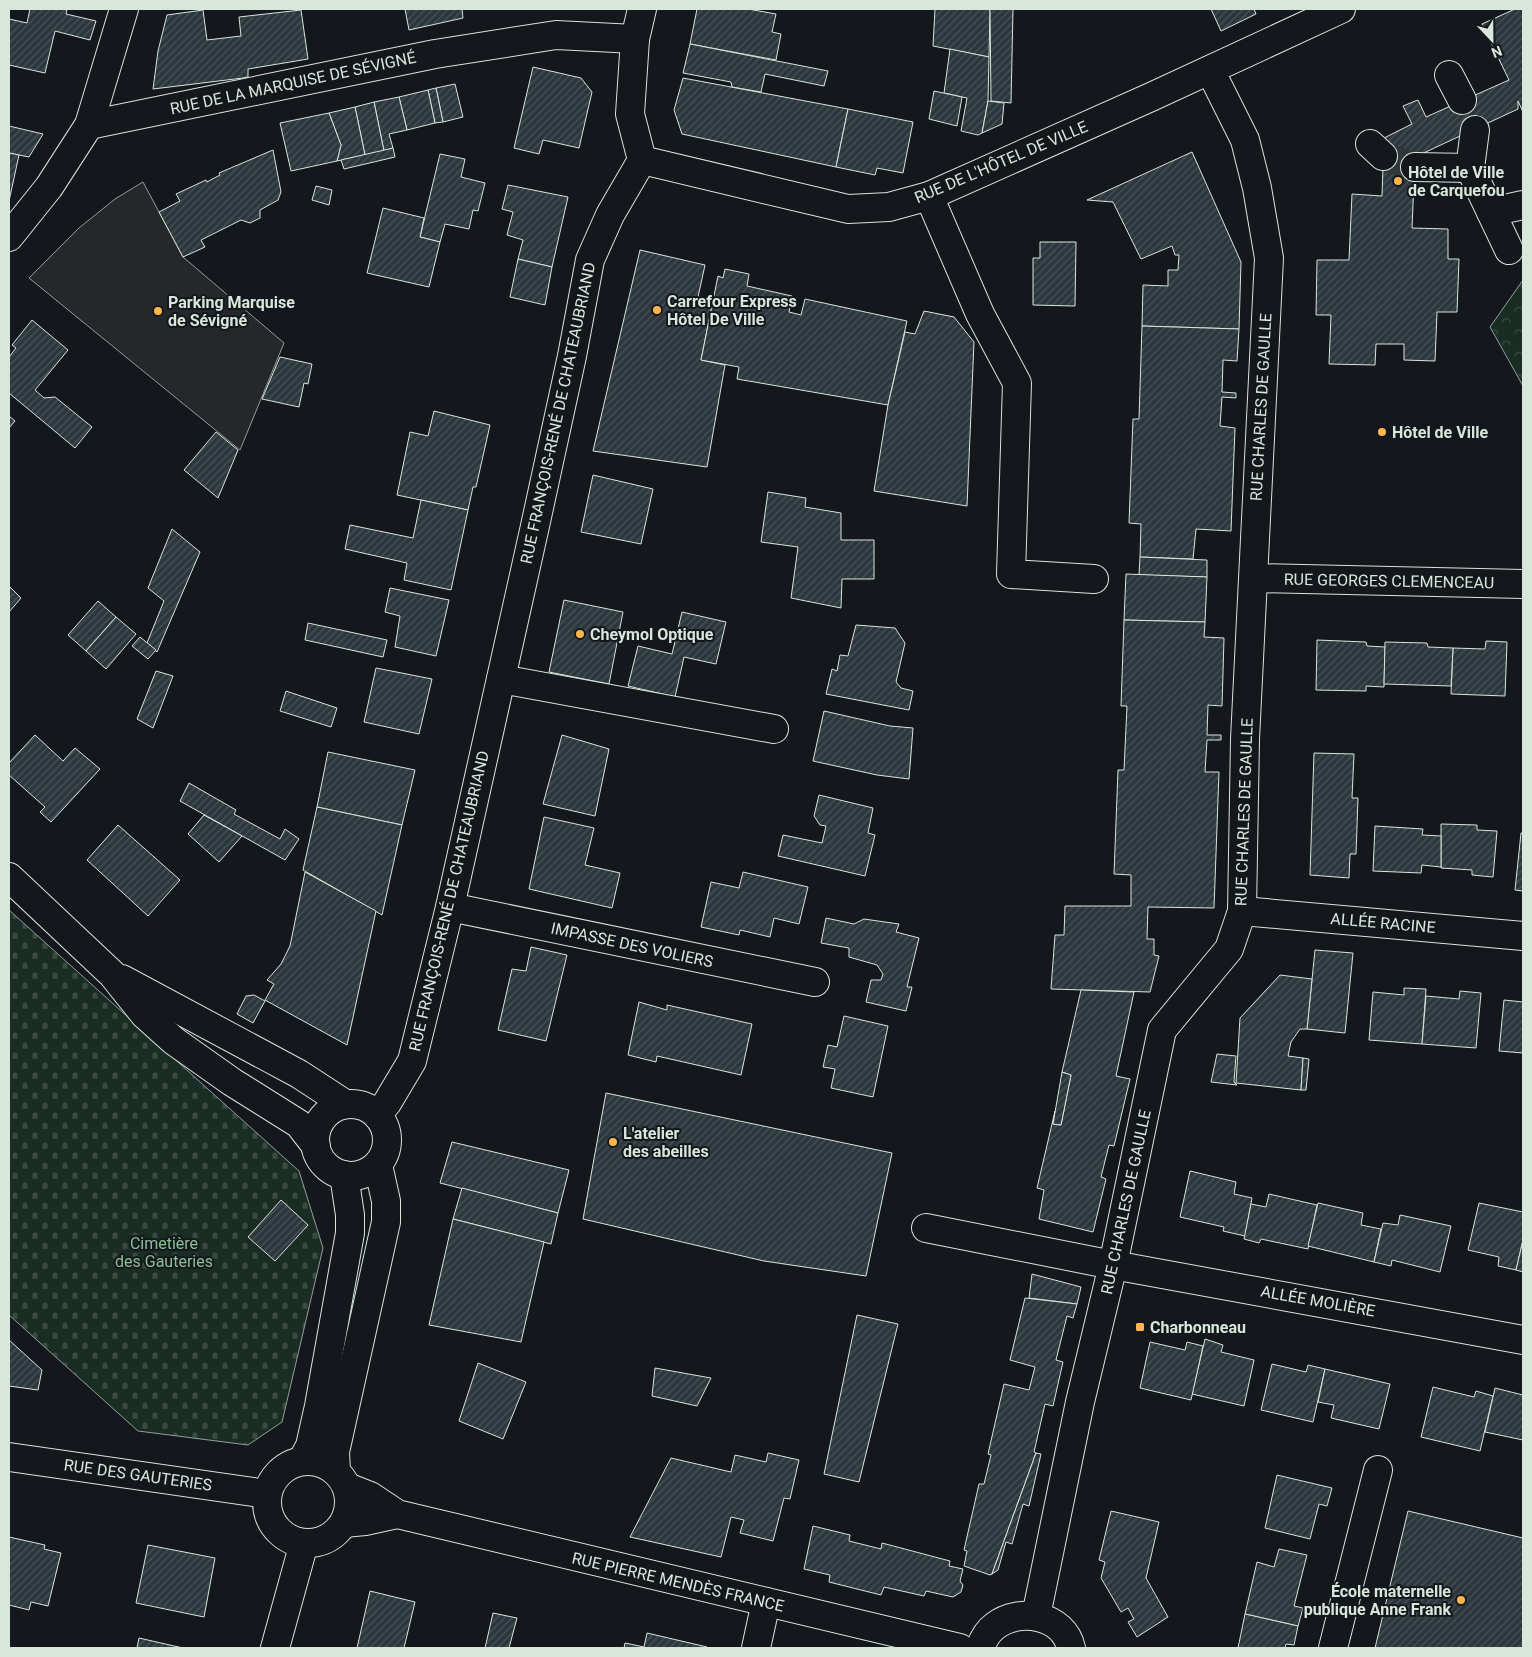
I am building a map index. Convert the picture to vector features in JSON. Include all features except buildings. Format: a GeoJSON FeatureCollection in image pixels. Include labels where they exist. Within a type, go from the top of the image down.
{"type":"FeatureCollection","features":[{"type":"Feature","properties":{"kind":"street"},"geometry":{"type":"LineString","coordinates":[[9,237],[49,187],[89,125],[124,9]]}},
{"type":"Feature","properties":{"kind":"street"},"geometry":{"type":"LineString","coordinates":[[642,9],[635,39],[630,114],[642,160]]}},
{"type":"Feature","properties":{"kind":"street","name":"RUE DE L'HÔTEL DE VILLE"},"geometry":{"type":"LineString","coordinates":[[642,160],[848,209],[889,207],[929,196],[1210,70],[1336,10]]}},
{"type":"Feature","properties":{"kind":"street","name":"RUE DE LA MARQUISE DE SÉVIGNÉ"},"geometry":{"type":"LineString","coordinates":[[89,125],[444,52],[556,35],[635,39]]}},
{"type":"Feature","properties":{"kind":"street","name":"RUE CHARLES DE GAULLE"},"geometry":{"type":"LineString","coordinates":[[1036,1616],[1080,1402],[1113,1265],[1162,1030],[1229,949],[1242,911],[1245,739],[1269,258],[1257,188],[1245,140],[1210,70]]}},
{"type":"Feature","properties":{"kind":"street"},"geometry":{"type":"LineString","coordinates":[[1449,75],[1462,100]]}},
{"type":"Feature","properties":{"kind":"street"},"geometry":{"type":"LineString","coordinates":[[1474,130],[1470,168],[1509,250]]}},
{"type":"Feature","properties":{"kind":"street","name":"RUE FRANÇOIS-RENÉ DE CHATEAUBRIAND"},"geometry":{"type":"LineString","coordinates":[[377,1115],[387,1103],[412,1061],[450,907],[501,679],[572,356],[590,260],[610,215],[642,160]]}},
{"type":"Feature","properties":{"kind":"street"},"geometry":{"type":"LineString","coordinates":[[1415,167],[1470,168]]}},
{"type":"Feature","properties":{"kind":"street"},"geometry":{"type":"LineString","coordinates":[[929,196],[980,314],[1017,383],[1011,574],[1094,579]]}},
{"type":"Feature","properties":{"kind":"street"},"geometry":{"type":"LineString","coordinates":[[1491,212],[1523,205]]}},
{"type":"Feature","properties":{"kind":"street","name":"RUE GEORGES CLEMENCEAU"},"geometry":{"type":"LineString","coordinates":[[1254,578],[1523,584]]}},
{"type":"Feature","properties":{"kind":"street"},"geometry":{"type":"LineString","coordinates":[[501,679],[774,729]]}},
{"type":"Feature","properties":{"kind":"street"},"geometry":{"type":"LineString","coordinates":[[9,877],[112,974],[144,1014],[174,1041],[232,1082],[299,1124],[316,1146],[319,1156],[325,1165],[334,1172],[356,1176],[368,1172],[378,1165],[384,1155],[387,1134],[377,1115],[362,1106],[345,1104],[299,1074],[112,974]]}},
{"type":"Feature","properties":{"kind":"street","name":"IMPASSE DES VOLIERS"},"geometry":{"type":"LineString","coordinates":[[450,907],[815,982]]}},
{"type":"Feature","properties":{"kind":"street","name":"ALLÉE RACINE"},"geometry":{"type":"LineString","coordinates":[[1242,911],[1523,936]]}},
{"type":"Feature","properties":{"kind":"street"},"geometry":{"type":"LineString","coordinates":[[316,1146],[319,1124],[326,1115],[345,1104]]}},
{"type":"Feature","properties":{"kind":"street"},"geometry":{"type":"LineString","coordinates":[[342,1479],[320,1463],[302,1461],[290,1465],[279,1472],[268,1494],[268,1511],[275,1526],[287,1537],[304,1543],[327,1538],[344,1523],[349,1499],[335,1452],[386,1222],[386,1201],[378,1165]]}},
{"type":"Feature","properties":{"kind":"street"},"geometry":{"type":"LineString","coordinates":[[302,1461],[310,1446],[319,1406],[350,1233],[350,1215],[344,1175]]}},
{"type":"Feature","properties":{"kind":"street","name":"ALLÉE MOLIÈRE"},"geometry":{"type":"LineString","coordinates":[[926,1228],[1113,1265],[1523,1340]]}},
{"type":"Feature","properties":{"kind":"street","name":"RUE DES GAUTERIES"},"geometry":{"type":"LineString","coordinates":[[9,1458],[268,1494]]}},
{"type":"Feature","properties":{"kind":"street"},"geometry":{"type":"LineString","coordinates":[[1333,1648],[1378,1470]]}},
{"type":"Feature","properties":{"kind":"street","name":"RUE PIERRE MENDÈS FRANCE"},"geometry":{"type":"LineString","coordinates":[[342,1479],[397,1514],[960,1648]]}},
{"type":"Feature","properties":{"kind":"street","name":"RUE PIERRE MENDÈS FRANCE"},"geometry":{"type":"LineString","coordinates":[[344,1523],[365,1521],[397,1514]]}},
{"type":"Feature","properties":{"kind":"street"},"geometry":{"type":"LineString","coordinates":[[275,1648],[304,1543]]}},
{"type":"Feature","properties":{"kind":"street"},"geometry":{"type":"LineString","coordinates":[[756,1648],[766,1602]]}},
{"type":"Feature","properties":{"kind":"street"},"geometry":{"type":"LineString","coordinates":[[980,1648],[994,1626],[1006,1618],[1021,1615],[1036,1616],[1051,1622],[1062,1631],[1071,1648]]}},
{"type":"Feature","properties":{"kind":"green space"},"geometry":{"type":"Polygon","coordinates":[[[1523,280],[1523,386],[1490,327],[1523,280]]]}},
{"type":"Feature","properties":{"kind":"green space","name":"Cimetière des Gauteries"},"geometry":{"type":"Polygon","coordinates":[[[9,910],[299,1171],[323,1248],[282,1422],[248,1445],[138,1431],[9,1315],[9,910]]]}},
{"type":"Feature","properties":{"kind":"shaded area","name":"Parking Marquise de Sévigné"},"geometry":{"type":"Polygon","coordinates":[[[143,182],[183,257],[284,343],[240,450],[29,278],[79,228],[115,199],[143,182]]]}},
{"type":"Feature","properties":{"kind":"tunnel"},"geometry":{"type":"LineString","coordinates":[[1383,156],[1415,167]]}},
{"type":"Feature","properties":{"kind":"place","name":"Hôtel de Ville de Carquefou"},"geometry":{"type":"Point","coordinates":[1398,181]}},
{"type":"Feature","properties":{"kind":"place","name":"Carrefour Express Hôtel De Ville"},"geometry":{"type":"Point","coordinates":[657,310]}},
{"type":"Feature","properties":{"kind":"place","name":"Parking Marquise de Sévigné"},"geometry":{"type":"Point","coordinates":[158,311]}},
{"type":"Feature","properties":{"kind":"place","name":"Hôtel de Ville"},"geometry":{"type":"Point","coordinates":[1382,432]}},
{"type":"Feature","properties":{"kind":"place","name":"Cheymol Optique"},"geometry":{"type":"Point","coordinates":[580,634]}},
{"type":"Feature","properties":{"kind":"place","name":"L'atelier des abeilles"},"geometry":{"type":"Point","coordinates":[613,1142]}},
{"type":"Feature","properties":{"kind":"place","name":"Charbonneau"},"geometry":{"type":"Point","coordinates":[1140,1327]}},
{"type":"Feature","properties":{"kind":"place","name":"École maternelle publique Anne Frank"},"geometry":{"type":"Point","coordinates":[1461,1600]}}]}
